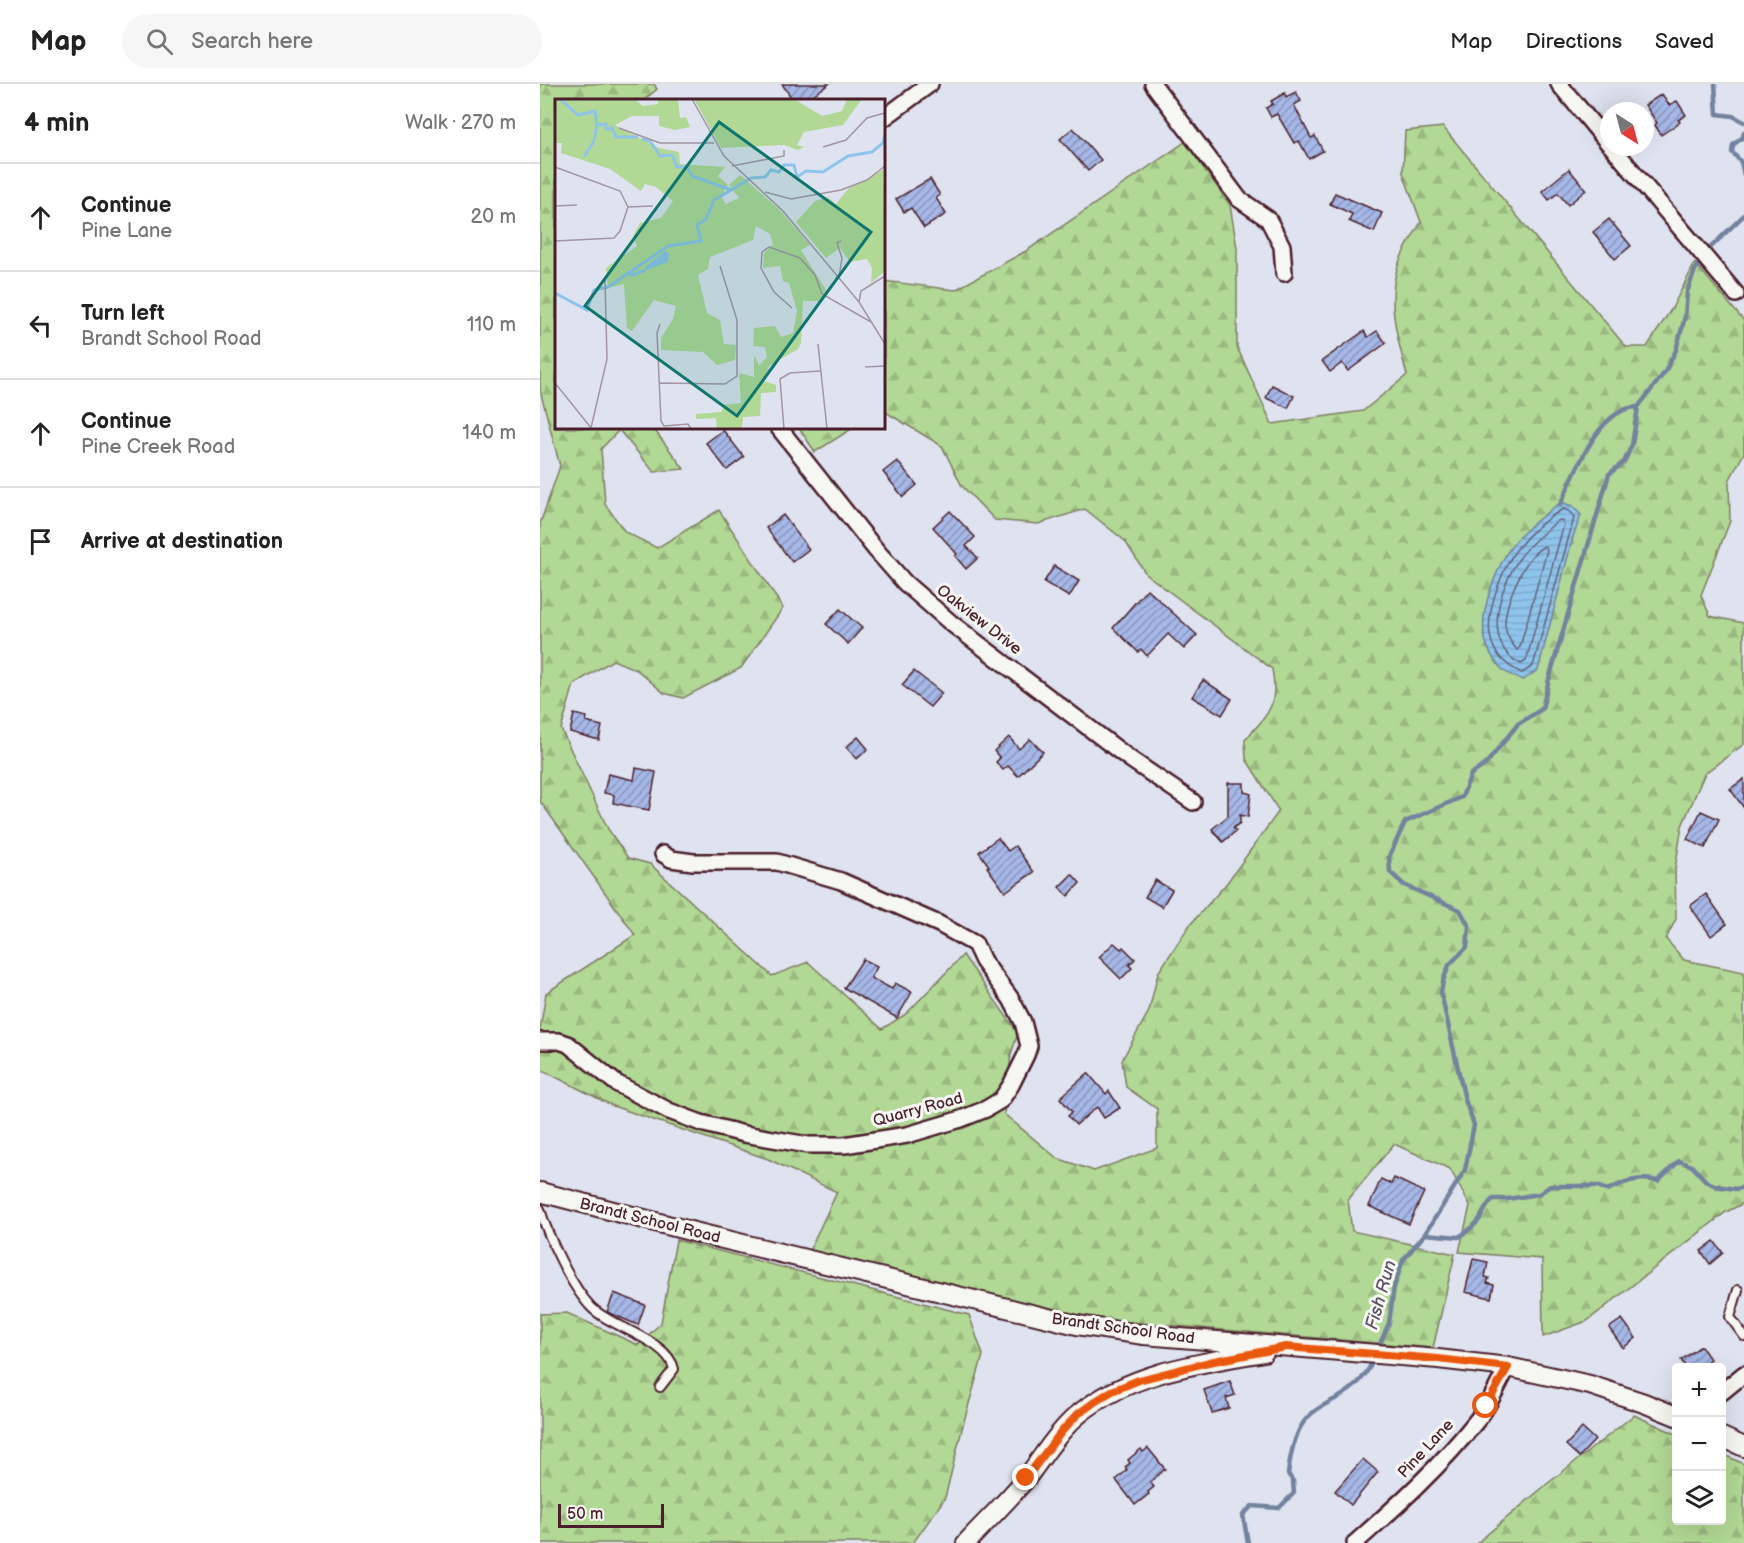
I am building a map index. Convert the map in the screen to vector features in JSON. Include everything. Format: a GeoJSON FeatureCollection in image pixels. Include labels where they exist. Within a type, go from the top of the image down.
{"type":"FeatureCollection","features":[{"type":"Feature","properties":{"kind":"street"},"geometry":{"type":"LineString","coordinates":[[885,117],[930,84]]}},
{"type":"Feature","properties":{"kind":"street"},"geometry":{"type":"LineString","coordinates":[[1152,84],[1239,200],[1268,219],[1282,246],[1284,273]]}},
{"type":"Feature","properties":{"kind":"street"},"geometry":{"type":"LineString","coordinates":[[1559,84],[1600,133]]}},
{"type":"Feature","properties":{"kind":"street"},"geometry":{"type":"LineString","coordinates":[[1619,156],[1736,294]]}},
{"type":"Feature","properties":{"kind":"street","name":"Oakview Drive"},"geometry":{"type":"LineString","coordinates":[[780,429],[905,583],[951,622],[1130,759],[1193,802]]}},
{"type":"Feature","properties":{"kind":"street","name":"Quarry Road"},"geometry":{"type":"LineString","coordinates":[[540,1041],[559,1041],[568,1044],[616,1083],[669,1112],[744,1134],[808,1145],[844,1145],[896,1137],[961,1119],[1001,1100],[1011,1085],[1029,1046],[1027,1032],[1011,999],[982,961],[975,944],[939,924],[814,872],[777,862],[693,862],[671,859],[663,854]]}},
{"type":"Feature","properties":{"kind":"street","name":"Brandt School Road"},"geometry":{"type":"LineString","coordinates":[[540,1192],[694,1232],[1077,1325],[1144,1335],[1438,1359],[1508,1367],[1590,1385],[1672,1414]]}},
{"type":"Feature","properties":{"kind":"street"},"geometry":{"type":"LineString","coordinates":[[966,1543],[1026,1478],[1078,1414],[1112,1391],[1139,1380],[1209,1362],[1286,1347]]}},
{"type":"Feature","properties":{"kind":"street","name":"Pine Lane"},"geometry":{"type":"LineString","coordinates":[[1355,1543],[1398,1505],[1479,1418],[1508,1367]]}},
{"type":"Feature","properties":{"kind":"street"},"geometry":{"type":"LineString","coordinates":[[1726,1389],[1744,1374]]}},
{"type":"Feature","properties":{"kind":"street"},"geometry":{"type":"LineString","coordinates":[[1726,1439],[1744,1448]]}},
{"type":"Feature","properties":{"kind":"lane"},"geometry":{"type":"LineString","coordinates":[[540,1209],[556,1250],[591,1307],[602,1316],[663,1350],[673,1363],[674,1369],[660,1387]]}},
{"type":"Feature","properties":{"kind":"lane"},"geometry":{"type":"LineString","coordinates":[[1738,1290],[1730,1317],[1744,1336]]}},
{"type":"Feature","properties":{"kind":"green space"},"geometry":{"type":"Polygon","coordinates":[[[540,84],[654,84],[657,89],[645,99],[555,99],[555,429],[654,429],[684,469],[654,472],[619,430],[601,449],[605,504],[625,532],[657,548],[719,510],[783,608],[741,668],[683,698],[664,693],[637,670],[613,660],[574,684],[561,729],[608,829],[628,858],[650,864],[772,976],[808,962],[882,1029],[906,1014],[963,955],[1018,1033],[1011,1054],[1004,1114],[1057,1158],[1094,1171],[1157,1148],[1157,1109],[1126,1087],[1122,1060],[1149,1011],[1158,973],[1189,926],[1226,884],[1279,811],[1246,759],[1245,740],[1270,709],[1274,692],[1272,669],[1146,574],[1125,541],[1085,509],[1038,524],[995,520],[962,486],[942,446],[885,412],[885,281],[955,290],[1026,251],[1185,142],[1230,205],[1237,248],[1237,347],[1272,424],[1363,411],[1407,375],[1394,318],[1393,289],[1400,260],[1421,222],[1403,173],[1405,131],[1443,127],[1626,347],[1647,347],[1672,308],[1695,263],[1744,321],[1744,453],[1729,481],[1730,521],[1701,595],[1710,616],[1744,623],[1744,744],[1705,773],[1682,826],[1675,869],[1676,919],[1666,939],[1684,960],[1744,972],[1744,1203],[1726,1212],[1587,1321],[1543,1337],[1542,1259],[1459,1252],[1470,1206],[1450,1169],[1394,1144],[1348,1200],[1352,1231],[1455,1254],[1433,1348],[1096,1319],[809,1251],[837,1192],[768,1159],[613,1106],[540,1069],[540,1030],[546,993],[635,935],[540,801],[540,524],[560,466],[540,390],[540,84]]]}},
{"type":"Feature","properties":{"kind":"green space"},"geometry":{"type":"Polygon","coordinates":[[[800,429],[851,429],[815,452],[800,429]]]}},
{"type":"Feature","properties":{"kind":"green space"},"geometry":{"type":"Polygon","coordinates":[[[676,1240],[969,1315],[983,1355],[945,1498],[913,1543],[540,1543],[540,1314],[567,1313],[638,1345],[661,1323],[676,1240]]]}},
{"type":"Feature","properties":{"kind":"green space"},"geometry":{"type":"Polygon","coordinates":[[[1634,1415],[1672,1432],[1672,1525],[1726,1525],[1726,1456],[1744,1464],[1744,1543],[1477,1543],[1634,1415]]]}},
{"type":"Feature","properties":{"kind":"water"},"geometry":{"type":"Polygon","coordinates":[[[1561,502],[1572,506],[1581,515],[1573,537],[1538,670],[1523,680],[1503,670],[1489,650],[1485,640],[1485,608],[1496,574],[1509,549],[1530,527],[1561,502]]]}},
{"type":"Feature","properties":{"kind":"building"},"geometry":{"type":"Polygon","coordinates":[[[782,84],[829,84],[813,95],[815,99],[792,99],[782,84]]]}},
{"type":"Feature","properties":{"kind":"building"},"geometry":{"type":"Polygon","coordinates":[[[1296,92],[1301,101],[1294,105],[1311,138],[1315,136],[1323,151],[1309,159],[1299,141],[1294,143],[1277,114],[1271,117],[1266,108],[1273,104],[1271,101],[1285,93],[1286,97],[1296,92]]]}},
{"type":"Feature","properties":{"kind":"building"},"geometry":{"type":"Polygon","coordinates":[[[1662,94],[1669,105],[1677,101],[1686,115],[1661,135],[1655,125],[1657,123],[1654,118],[1654,102],[1650,102],[1662,94]]]}},
{"type":"Feature","properties":{"kind":"building"},"geometry":{"type":"Polygon","coordinates":[[[1073,128],[1101,160],[1088,171],[1060,139],[1073,128]]]}},
{"type":"Feature","properties":{"kind":"building"},"geometry":{"type":"Polygon","coordinates":[[[1569,169],[1586,190],[1568,205],[1558,193],[1549,200],[1542,191],[1569,169]]]}},
{"type":"Feature","properties":{"kind":"building"},"geometry":{"type":"Polygon","coordinates":[[[930,179],[940,195],[936,198],[946,214],[924,228],[911,208],[904,212],[896,199],[930,179]]]}},
{"type":"Feature","properties":{"kind":"building"},"geometry":{"type":"Polygon","coordinates":[[[1335,193],[1382,213],[1374,232],[1349,221],[1352,214],[1330,204],[1335,193]]]}},
{"type":"Feature","properties":{"kind":"building"},"geometry":{"type":"Polygon","coordinates":[[[1609,219],[1631,246],[1615,259],[1593,232],[1609,219]]]}},
{"type":"Feature","properties":{"kind":"building"},"geometry":{"type":"Polygon","coordinates":[[[1364,331],[1368,337],[1377,331],[1386,343],[1348,371],[1342,363],[1330,372],[1322,361],[1364,331]]]}},
{"type":"Feature","properties":{"kind":"building"},"geometry":{"type":"Polygon","coordinates":[[[1272,385],[1294,396],[1288,408],[1266,398],[1272,385]]]}},
{"type":"Feature","properties":{"kind":"building"},"geometry":{"type":"Polygon","coordinates":[[[723,430],[744,457],[727,470],[706,443],[723,430]]]}},
{"type":"Feature","properties":{"kind":"building"},"geometry":{"type":"Polygon","coordinates":[[[897,461],[917,485],[903,497],[883,472],[897,461]]]}},
{"type":"Feature","properties":{"kind":"building"},"geometry":{"type":"Polygon","coordinates":[[[950,511],[975,537],[966,546],[978,558],[966,569],[955,556],[957,554],[933,527],[950,511]]]}},
{"type":"Feature","properties":{"kind":"building"},"geometry":{"type":"Polygon","coordinates":[[[783,515],[809,549],[792,562],[766,528],[783,515]]]}},
{"type":"Feature","properties":{"kind":"building"},"geometry":{"type":"Polygon","coordinates":[[[1054,566],[1079,581],[1069,597],[1044,582],[1054,566]]]}},
{"type":"Feature","properties":{"kind":"building"},"geometry":{"type":"Polygon","coordinates":[[[1147,589],[1197,635],[1184,649],[1168,634],[1147,656],[1141,649],[1138,652],[1113,628],[1147,589]]]}},
{"type":"Feature","properties":{"kind":"building"},"geometry":{"type":"Polygon","coordinates":[[[840,609],[862,628],[848,644],[826,624],[840,609]]]}},
{"type":"Feature","properties":{"kind":"building"},"geometry":{"type":"Polygon","coordinates":[[[914,671],[942,693],[930,707],[902,685],[914,671]]]}},
{"type":"Feature","properties":{"kind":"building"},"geometry":{"type":"Polygon","coordinates":[[[1203,680],[1232,699],[1222,715],[1192,697],[1203,680]]]}},
{"type":"Feature","properties":{"kind":"building"},"geometry":{"type":"Polygon","coordinates":[[[574,714],[587,717],[586,722],[602,726],[599,740],[570,732],[574,714]]]}},
{"type":"Feature","properties":{"kind":"building"},"geometry":{"type":"Polygon","coordinates":[[[858,737],[868,749],[857,759],[846,747],[858,737]]]}},
{"type":"Feature","properties":{"kind":"building"},"geometry":{"type":"Polygon","coordinates":[[[1009,737],[1019,749],[1030,739],[1043,752],[1018,776],[1008,766],[1003,770],[996,762],[1000,758],[994,751],[1009,737]]]}},
{"type":"Feature","properties":{"kind":"building"},"geometry":{"type":"Polygon","coordinates":[[[636,768],[656,772],[649,810],[613,803],[614,795],[604,793],[608,774],[634,780],[636,768]]]}},
{"type":"Feature","properties":{"kind":"building"},"geometry":{"type":"Polygon","coordinates":[[[1744,779],[1744,808],[1730,789],[1744,779]]]}},
{"type":"Feature","properties":{"kind":"building"},"geometry":{"type":"Polygon","coordinates":[[[1228,783],[1244,783],[1244,792],[1251,794],[1248,817],[1240,815],[1240,823],[1233,828],[1236,831],[1223,842],[1212,829],[1228,816],[1228,783]]]}},
{"type":"Feature","properties":{"kind":"building"},"geometry":{"type":"Polygon","coordinates":[[[1701,811],[1719,819],[1705,848],[1687,839],[1701,811]]]}},
{"type":"Feature","properties":{"kind":"building"},"geometry":{"type":"Polygon","coordinates":[[[998,838],[1008,851],[1015,846],[1034,872],[1005,892],[979,852],[998,838]]]}},
{"type":"Feature","properties":{"kind":"building"},"geometry":{"type":"Polygon","coordinates":[[[1072,874],[1080,883],[1068,896],[1059,887],[1072,874]]]}},
{"type":"Feature","properties":{"kind":"building"},"geometry":{"type":"Polygon","coordinates":[[[1155,880],[1172,890],[1162,907],[1145,897],[1155,880]]]}},
{"type":"Feature","properties":{"kind":"building"},"geometry":{"type":"Polygon","coordinates":[[[1706,894],[1727,924],[1711,936],[1690,906],[1706,894]]]}},
{"type":"Feature","properties":{"kind":"building"},"geometry":{"type":"Polygon","coordinates":[[[1114,943],[1121,949],[1123,947],[1135,959],[1129,965],[1132,968],[1121,979],[1099,957],[1114,943]]]}},
{"type":"Feature","properties":{"kind":"building"},"geometry":{"type":"Polygon","coordinates":[[[863,959],[877,967],[871,978],[892,989],[895,983],[912,992],[897,1018],[844,988],[863,959]]]}},
{"type":"Feature","properties":{"kind":"building"},"geometry":{"type":"Polygon","coordinates":[[[1088,1073],[1106,1094],[1109,1091],[1120,1108],[1104,1118],[1097,1107],[1076,1125],[1068,1116],[1072,1112],[1060,1098],[1088,1073]]]}},
{"type":"Feature","properties":{"kind":"building"},"geometry":{"type":"Polygon","coordinates":[[[1394,1178],[1424,1192],[1409,1224],[1369,1206],[1381,1179],[1391,1184],[1394,1178]]]}},
{"type":"Feature","properties":{"kind":"building"},"geometry":{"type":"Polygon","coordinates":[[[1714,1241],[1723,1253],[1710,1264],[1701,1251],[1714,1241]]]}},
{"type":"Feature","properties":{"kind":"building"},"geometry":{"type":"Polygon","coordinates":[[[1473,1259],[1488,1262],[1485,1277],[1489,1278],[1487,1283],[1494,1285],[1491,1298],[1465,1292],[1473,1259]]]}},
{"type":"Feature","properties":{"kind":"building"},"geometry":{"type":"Polygon","coordinates":[[[614,1293],[645,1305],[638,1325],[607,1312],[614,1293]]]}},
{"type":"Feature","properties":{"kind":"building"},"geometry":{"type":"Polygon","coordinates":[[[1622,1319],[1636,1338],[1623,1348],[1609,1328],[1622,1319]]]}},
{"type":"Feature","properties":{"kind":"building"},"geometry":{"type":"Polygon","coordinates":[[[1701,1346],[1710,1359],[1705,1363],[1683,1363],[1681,1360],[1701,1346]]]}},
{"type":"Feature","properties":{"kind":"building"},"geometry":{"type":"Polygon","coordinates":[[[1230,1381],[1235,1395],[1226,1398],[1229,1408],[1212,1413],[1204,1390],[1230,1381]]]}},
{"type":"Feature","properties":{"kind":"building"},"geometry":{"type":"Polygon","coordinates":[[[1582,1428],[1595,1440],[1579,1457],[1566,1445],[1582,1428]]]}},
{"type":"Feature","properties":{"kind":"building"},"geometry":{"type":"Polygon","coordinates":[[[1148,1448],[1165,1469],[1150,1482],[1154,1487],[1148,1492],[1149,1494],[1135,1505],[1116,1480],[1127,1470],[1125,1467],[1130,1463],[1128,1460],[1141,1449],[1143,1452],[1148,1448]]]}},
{"type":"Feature","properties":{"kind":"building"},"geometry":{"type":"Polygon","coordinates":[[[1363,1459],[1378,1472],[1351,1505],[1335,1491],[1363,1459]]]}},
{"type":"Feature","properties":{"kind":"waterway"},"geometry":{"type":"LineString","coordinates":[[1715,84],[1717,114],[1733,116],[1744,122]]}},
{"type":"Feature","properties":{"kind":"waterway"},"geometry":{"type":"LineString","coordinates":[[1744,132],[1743,137],[1733,145],[1732,152],[1741,162],[1744,175]]}},
{"type":"Feature","properties":{"kind":"waterway"},"geometry":{"type":"LineString","coordinates":[[1425,1234],[1465,1170],[1474,1125],[1465,1100],[1441,993],[1449,965],[1467,947],[1469,926],[1460,910],[1404,885],[1390,872],[1389,857],[1405,822],[1462,797],[1471,774],[1485,765],[1518,724],[1542,709],[1609,474],[1624,462],[1632,445],[1638,407],[1665,372],[1676,350],[1685,317],[1687,292],[1695,270],[1710,248],[1744,215]]}},
{"type":"Feature","properties":{"kind":"waterway"},"geometry":{"type":"LineString","coordinates":[[1560,505],[1581,460],[1600,430],[1611,418],[1624,410],[1638,407]]}},
{"type":"Feature","properties":{"kind":"waterway","name":"Fish Run"},"geometry":{"type":"LineString","coordinates":[[1377,1351],[1389,1323],[1394,1287],[1403,1260],[1425,1234],[1459,1237],[1477,1223],[1493,1199],[1539,1194],[1550,1186],[1598,1186],[1607,1190],[1626,1182],[1658,1181],[1679,1161],[1692,1166],[1706,1181],[1716,1186],[1736,1189],[1744,1187]]}},
{"type":"Feature","properties":{"kind":"waterway","name":"Fish Run"},"geometry":{"type":"LineString","coordinates":[[1248,1543],[1243,1515],[1252,1506],[1279,1508],[1294,1493],[1293,1481],[1288,1474],[1294,1444],[1303,1423],[1317,1409],[1354,1387],[1366,1374],[1374,1358]]}},
{"type":"Feature","properties":{"kind":"route"},"geometry":{"type":"LineString","coordinates":[[1026,1478],[1078,1414],[1112,1391],[1139,1380],[1209,1362],[1286,1347],[1508,1367],[1486,1406]]}}]}
